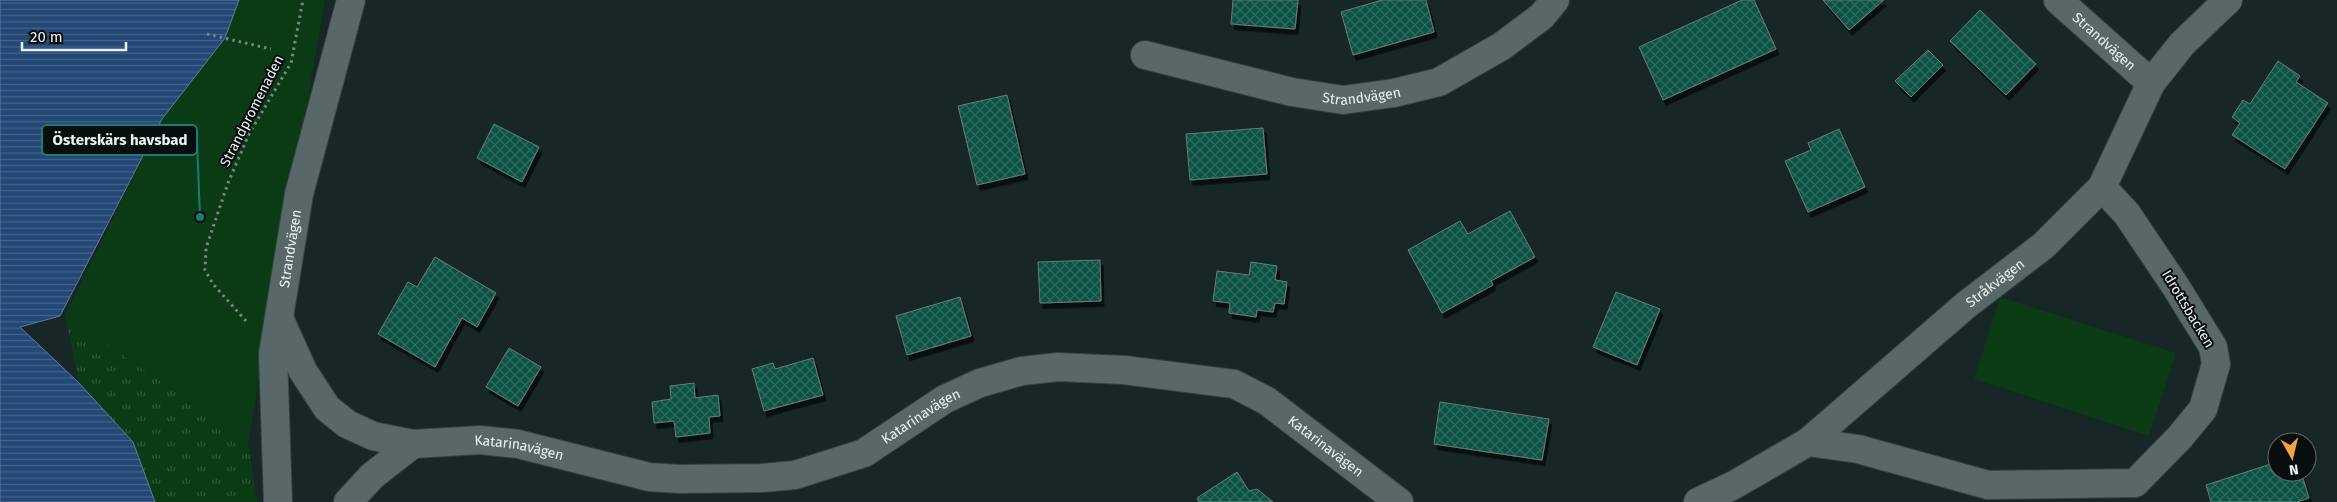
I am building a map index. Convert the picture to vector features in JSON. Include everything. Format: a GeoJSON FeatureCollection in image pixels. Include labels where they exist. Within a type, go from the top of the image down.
{"type":"FeatureCollection","features":[{"type":"Feature","properties":{"kind":"street","name":"Strandvägen"},"geometry":{"type":"LineString","coordinates":[[278,502],[274,354],[299,194],[351,0]]}},
{"type":"Feature","properties":{"kind":"street","name":"Strandvägen"},"geometry":{"type":"LineString","coordinates":[[1145,54],[1292,92],[1343,100],[1394,93],[1439,82],[1502,46],[1542,16],[1555,0]]}},
{"type":"Feature","properties":{"kind":"street","name":"Strandvägen"},"geometry":{"type":"LineString","coordinates":[[2058,0],[2151,83]]}},
{"type":"Feature","properties":{"kind":"street","name":"Stråkvägen"},"geometry":{"type":"LineString","coordinates":[[1698,502],[1741,481],[1808,442],[1966,305],[2043,246],[2102,187],[2151,83],[2182,44],[2228,0]]}},
{"type":"Feature","properties":{"kind":"street","name":"Idrottsbacken"},"geometry":{"type":"LineString","coordinates":[[1808,442],[1858,449],[1988,485],[2139,492],[2203,409],[2216,364],[2213,347],[2176,287],[2127,214],[2102,187]]}},
{"type":"Feature","properties":{"kind":"street","name":"Katarinavägen"},"geometry":{"type":"LineString","coordinates":[[280,320],[303,371],[327,408],[347,424],[373,436],[413,444],[480,440],[518,444],[649,477],[680,479],[762,478],[795,475],[864,453],[945,399],[980,384],[1022,370],[1058,367],[1124,370],[1234,384],[1267,401],[1399,502]]}},
{"type":"Feature","properties":{"kind":"street"},"geometry":{"type":"LineString","coordinates":[[348,502],[372,476],[413,444]]}},
{"type":"Feature","properties":{"kind":"path","name":"Strandpromenaden"},"geometry":{"type":"LineString","coordinates":[[274,354],[213,284],[205,270],[206,248],[228,183],[249,134],[291,63],[303,0]]}},
{"type":"Feature","properties":{"kind":"path"},"geometry":{"type":"LineString","coordinates":[[206,34],[272,49]]}},
{"type":"Feature","properties":{"kind":"green space"},"geometry":{"type":"Polygon","coordinates":[[[239,0],[325,0],[248,442],[65,315],[162,119],[225,38],[239,0]]]}},
{"type":"Feature","properties":{"kind":"green space"},"geometry":{"type":"Polygon","coordinates":[[[2000,297],[2176,353],[2149,436],[1974,379],[2000,297]]]}},
{"type":"Feature","properties":{"kind":"green space"},"geometry":{"type":"Polygon","coordinates":[[[65,315],[248,442],[257,502],[155,502],[133,442],[79,383],[65,315]]]}},
{"type":"Feature","properties":{"kind":"water"},"geometry":{"type":"Polygon","coordinates":[[[0,0],[239,0],[225,38],[162,119],[60,316],[20,327],[79,383],[133,442],[155,502],[0,502],[0,0]]]}},
{"type":"Feature","properties":{"kind":"building"},"geometry":{"type":"Polygon","coordinates":[[[1233,0],[1298,0],[1295,29],[1231,24],[1233,0]]]}},
{"type":"Feature","properties":{"kind":"building"},"geometry":{"type":"Polygon","coordinates":[[[1382,0],[1426,0],[1434,32],[1353,55],[1341,12],[1382,0]]]}},
{"type":"Feature","properties":{"kind":"building"},"geometry":{"type":"Polygon","coordinates":[[[1742,0],[1754,0],[1776,49],[1663,100],[1639,47],[1742,0]]]}},
{"type":"Feature","properties":{"kind":"building"},"geometry":{"type":"Polygon","coordinates":[[[1823,0],[1884,0],[1849,30],[1823,0]]]}},
{"type":"Feature","properties":{"kind":"building"},"geometry":{"type":"Polygon","coordinates":[[[1980,10],[2036,64],[2006,95],[1950,41],[1980,10]]]}},
{"type":"Feature","properties":{"kind":"building"},"geometry":{"type":"Polygon","coordinates":[[[1928,50],[1943,65],[1911,97],[1895,81],[1928,50]]]}},
{"type":"Feature","properties":{"kind":"building"},"geometry":{"type":"Polygon","coordinates":[[[2278,61],[2300,76],[2296,82],[2328,103],[2285,169],[2232,135],[2240,123],[2232,117],[2243,100],[2250,104],[2278,61]]]}},
{"type":"Feature","properties":{"kind":"building"},"geometry":{"type":"Polygon","coordinates":[[[1007,95],[1025,174],[977,185],[958,106],[1007,95]]]}},
{"type":"Feature","properties":{"kind":"building"},"geometry":{"type":"Polygon","coordinates":[[[494,124],[539,147],[522,182],[477,158],[494,124]]]}},
{"type":"Feature","properties":{"kind":"building"},"geometry":{"type":"Polygon","coordinates":[[[1263,128],[1267,174],[1190,180],[1186,134],[1263,128]]]}},
{"type":"Feature","properties":{"kind":"building"},"geometry":{"type":"Polygon","coordinates":[[[1839,129],[1865,187],[1808,212],[1785,161],[1811,150],[1808,143],[1839,129]]]}},
{"type":"Feature","properties":{"kind":"building"},"geometry":{"type":"Polygon","coordinates":[[[1510,211],[1535,257],[1491,281],[1493,285],[1442,313],[1408,250],[1460,221],[1468,234],[1510,211]]]}},
{"type":"Feature","properties":{"kind":"building"},"geometry":{"type":"Polygon","coordinates":[[[435,257],[496,293],[477,327],[462,318],[435,367],[378,334],[408,282],[417,287],[435,257]]]}},
{"type":"Feature","properties":{"kind":"building"},"geometry":{"type":"Polygon","coordinates":[[[1100,260],[1101,301],[1040,303],[1038,262],[1100,260]]]}},
{"type":"Feature","properties":{"kind":"building"},"geometry":{"type":"Polygon","coordinates":[[[1251,262],[1277,266],[1275,280],[1287,282],[1284,304],[1275,303],[1273,312],[1257,310],[1256,317],[1229,313],[1230,303],[1213,301],[1217,271],[1249,275],[1251,262]]]}},
{"type":"Feature","properties":{"kind":"building"},"geometry":{"type":"Polygon","coordinates":[[[1616,292],[1660,309],[1637,365],[1593,347],[1616,292]]]}},
{"type":"Feature","properties":{"kind":"building"},"geometry":{"type":"Polygon","coordinates":[[[960,297],[971,336],[907,355],[896,316],[960,297]]]}},
{"type":"Feature","properties":{"kind":"building"},"geometry":{"type":"Polygon","coordinates":[[[509,348],[541,367],[518,406],[486,387],[509,348]]]}},
{"type":"Feature","properties":{"kind":"building"},"geometry":{"type":"Polygon","coordinates":[[[813,358],[823,395],[764,411],[752,369],[773,363],[775,369],[813,358]]]}},
{"type":"Feature","properties":{"kind":"building"},"geometry":{"type":"Polygon","coordinates":[[[694,383],[695,398],[718,395],[720,416],[709,417],[710,433],[676,437],[674,421],[654,423],[652,402],[671,399],[670,386],[694,383]]]}},
{"type":"Feature","properties":{"kind":"building"},"geometry":{"type":"Polygon","coordinates":[[[1440,402],[1549,419],[1542,460],[1434,444],[1440,402]]]}},
{"type":"Feature","properties":{"kind":"building"},"geometry":{"type":"Polygon","coordinates":[[[2267,465],[2267,482],[2304,482],[2309,498],[2297,502],[2211,502],[2206,485],[2267,465]]]}},
{"type":"Feature","properties":{"kind":"building"},"geometry":{"type":"Polygon","coordinates":[[[1237,472],[1249,491],[1257,489],[1273,502],[1199,502],[1197,498],[1237,472]]]}},
{"type":"Feature","properties":{"kind":"place","name":"Österskärs havsbad"},"geometry":{"type":"Point","coordinates":[200,217]}}]}
